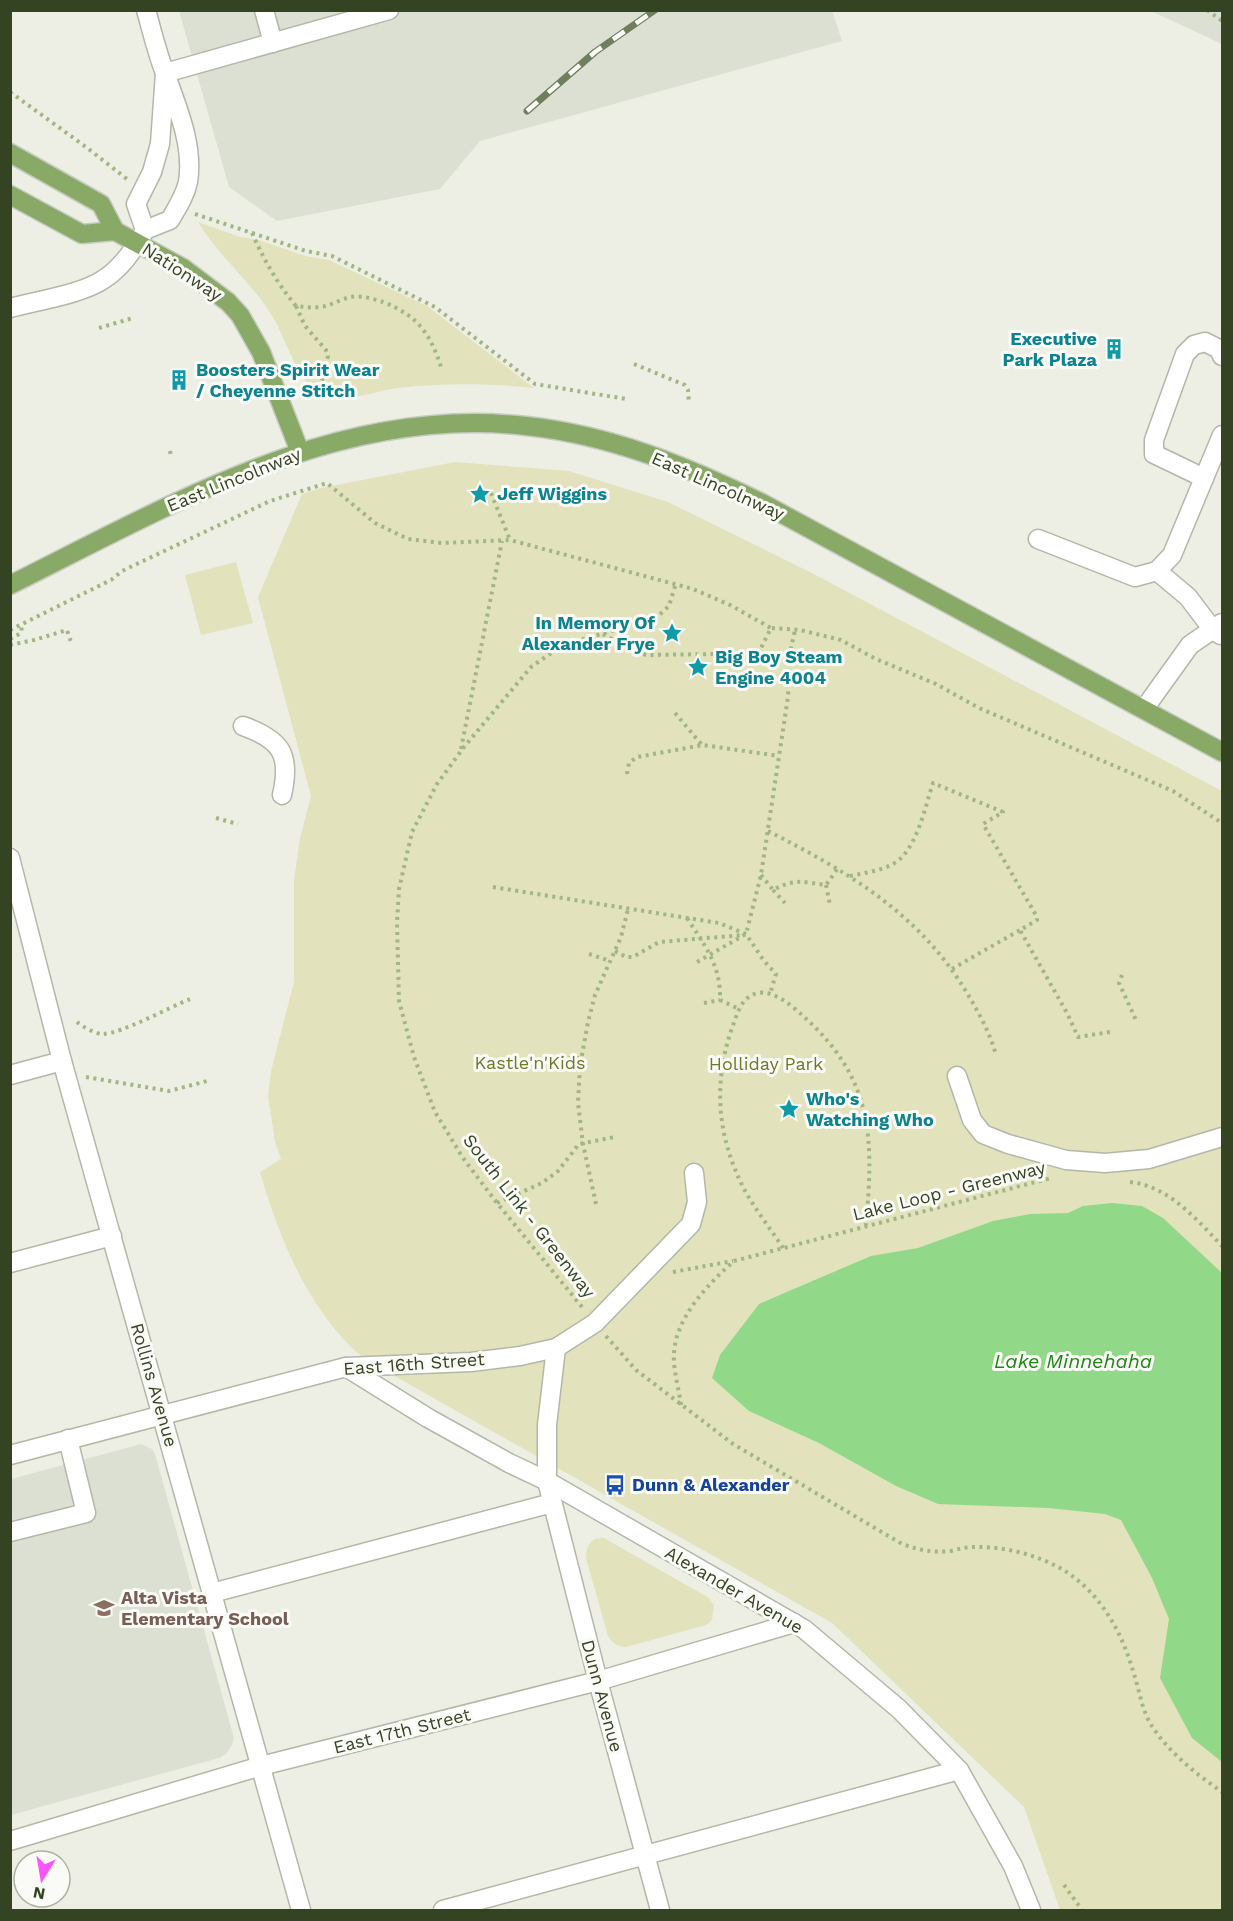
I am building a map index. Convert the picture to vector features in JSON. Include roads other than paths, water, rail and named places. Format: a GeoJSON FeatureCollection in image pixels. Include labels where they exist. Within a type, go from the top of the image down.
{"type":"FeatureCollection","features":[{"type":"Feature","properties":{"kind":"main road"},"geometry":{"type":"LineString","coordinates":[[10,153],[102,204],[116,231],[82,234],[10,195]]}},
{"type":"Feature","properties":{"kind":"main road","name":"Nationway"},"geometry":{"type":"LineString","coordinates":[[116,231],[141,236],[200,279],[240,315],[261,352],[300,452]]}},
{"type":"Feature","properties":{"kind":"main road","name":"East Lincolnway"},"geometry":{"type":"LineString","coordinates":[[10,585],[192,494],[300,452],[348,438],[422,426],[474,423],[527,426],[626,446],[673,462],[762,502],[1222,752]]}},
{"type":"Feature","properties":{"kind":"street"},"geometry":{"type":"LineString","coordinates":[[10,308],[75,291],[103,280],[119,267],[141,236],[171,220],[183,197],[188,181],[185,136],[146,10]]}},
{"type":"Feature","properties":{"kind":"street"},"geometry":{"type":"LineString","coordinates":[[264,10],[273,43]]}},
{"type":"Feature","properties":{"kind":"street"},"geometry":{"type":"LineString","coordinates":[[165,73],[389,10]]}},
{"type":"Feature","properties":{"kind":"street"},"geometry":{"type":"LineString","coordinates":[[141,236],[136,204],[152,172],[160,144],[165,73]]}},
{"type":"Feature","properties":{"kind":"street"},"geometry":{"type":"LineString","coordinates":[[1204,478],[1154,454],[1154,440],[1185,354],[1194,345],[1205,342],[1219,349],[1222,356]]}},
{"type":"Feature","properties":{"kind":"street"},"geometry":{"type":"LineString","coordinates":[[1038,539],[1135,577],[1157,571],[1172,555],[1222,435]]}},
{"type":"Feature","properties":{"kind":"street"},"geometry":{"type":"LineString","coordinates":[[1144,709],[1190,645],[1219,630],[1188,597],[1157,571]]}},
{"type":"Feature","properties":{"kind":"street"},"geometry":{"type":"LineString","coordinates":[[243,726],[266,737],[283,754],[286,769],[282,795]]}},
{"type":"Feature","properties":{"kind":"street","name":"Rollins Avenue"},"geometry":{"type":"LineString","coordinates":[[10,858],[14,883],[62,1061],[301,1911]]}},
{"type":"Feature","properties":{"kind":"street"},"geometry":{"type":"LineString","coordinates":[[10,1075],[62,1061]]}},
{"type":"Feature","properties":{"kind":"street"},"geometry":{"type":"LineString","coordinates":[[957,1076],[972,1120],[983,1134],[1008,1144],[1066,1160],[1105,1163],[1149,1159],[1222,1137]]}},
{"type":"Feature","properties":{"kind":"street","name":"East 16th Street"},"geometry":{"type":"LineString","coordinates":[[10,1455],[346,1367],[471,1362],[520,1356],[556,1348],[595,1323],[691,1224],[697,1202],[694,1173]]}},
{"type":"Feature","properties":{"kind":"street"},"geometry":{"type":"LineString","coordinates":[[10,1263],[112,1236]]}},
{"type":"Feature","properties":{"kind":"street","name":"Dunn Avenue"},"geometry":{"type":"LineString","coordinates":[[556,1348],[547,1425],[547,1481],[660,1911]]}},
{"type":"Feature","properties":{"kind":"street","name":"Alexander Avenue"},"geometry":{"type":"LineString","coordinates":[[346,1367],[428,1418],[509,1463],[547,1481],[804,1629],[899,1709],[960,1770],[1013,1866],[1031,1911]]}},
{"type":"Feature","properties":{"kind":"street"},"geometry":{"type":"LineString","coordinates":[[10,1532],[86,1513],[68,1439]]}},
{"type":"Feature","properties":{"kind":"street"},"geometry":{"type":"LineString","coordinates":[[212,1593],[552,1503]]}},
{"type":"Feature","properties":{"kind":"street","name":"East 17th Street"},"geometry":{"type":"LineString","coordinates":[[10,1842],[261,1766],[598,1681],[794,1623]]}},
{"type":"Feature","properties":{"kind":"street"},"geometry":{"type":"LineString","coordinates":[[443,1911],[960,1770]]}},
{"type":"Feature","properties":{"kind":"water","name":"Lake Minnehaha"},"geometry":{"type":"Polygon","coordinates":[[[1112,1203],[1142,1206],[1163,1218],[1222,1273],[1222,1762],[1192,1738],[1160,1678],[1169,1619],[1152,1578],[1121,1520],[1105,1514],[1049,1508],[938,1504],[896,1486],[819,1443],[749,1411],[712,1378],[720,1355],[759,1304],[871,1256],[918,1248],[993,1221],[1030,1214],[1068,1213],[1083,1206],[1112,1203]]]}},
{"type":"Feature","properties":{"kind":"railway"},"geometry":{"type":"LineString","coordinates":[[527,111],[595,52],[655,10]]}},
{"type":"Feature","properties":{"kind":"place","name":"Executive Park Plaza"},"geometry":{"type":"Point","coordinates":[1114,349]}},
{"type":"Feature","properties":{"kind":"place","name":"Boosters Spirit Wear / Cheyenne Stitch"},"geometry":{"type":"Point","coordinates":[179,380]}},
{"type":"Feature","properties":{"kind":"place","name":"Jeff Wiggins"},"geometry":{"type":"Point","coordinates":[480,494]}},
{"type":"Feature","properties":{"kind":"place","name":"In Memory Of Alexander Frye"},"geometry":{"type":"Point","coordinates":[672,633]}},
{"type":"Feature","properties":{"kind":"place","name":"Big Boy Steam Engine 4004"},"geometry":{"type":"Point","coordinates":[698,667]}},
{"type":"Feature","properties":{"kind":"place","name":"Who's Watching Who"},"geometry":{"type":"Point","coordinates":[789,1109]}},
{"type":"Feature","properties":{"kind":"place","name":"Dunn & Alexander"},"geometry":{"type":"Point","coordinates":[615,1485]}},
{"type":"Feature","properties":{"kind":"place","name":"Alta Vista Elementary School"},"geometry":{"type":"Point","coordinates":[104,1608]}},
{"type":"Feature","properties":{"kind":"park label","name":"Kastle'n'Kids"},"geometry":{"type":"Point","coordinates":[530,1063]}},
{"type":"Feature","properties":{"kind":"park label","name":"Holliday Park"},"geometry":{"type":"Point","coordinates":[766,1064]}}]}
